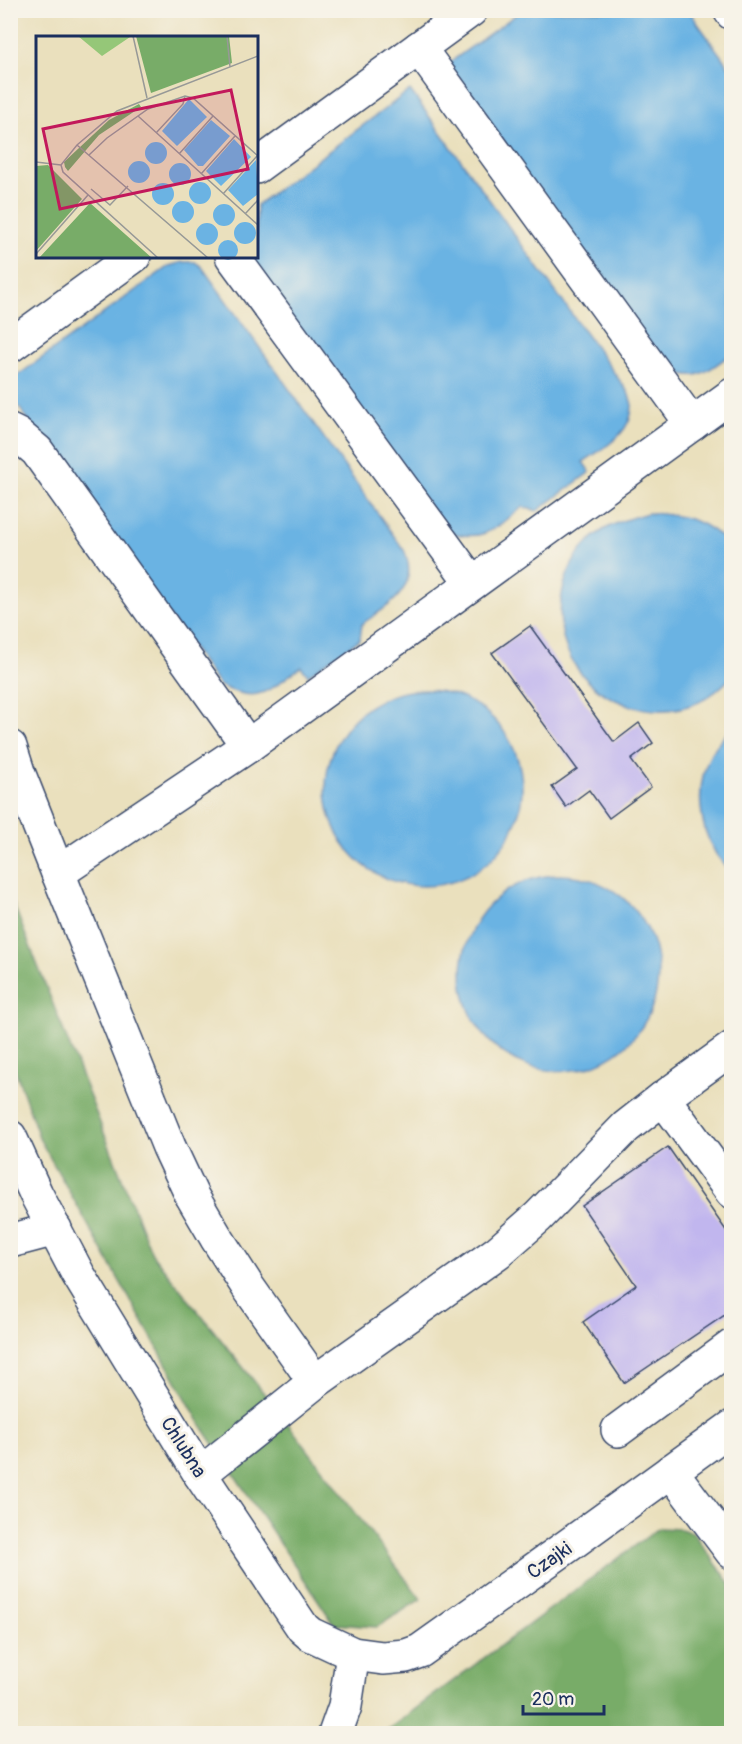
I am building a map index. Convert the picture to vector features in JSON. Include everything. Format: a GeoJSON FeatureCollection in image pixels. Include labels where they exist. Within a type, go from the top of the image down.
{"type":"FeatureCollection","features":[{"type":"Feature","properties":{"kind":"street"},"geometry":{"type":"LineString","coordinates":[[258,166],[471,10]]}},
{"type":"Feature","properties":{"kind":"street"},"geometry":{"type":"LineString","coordinates":[[420,48],[692,424]]}},
{"type":"Feature","properties":{"kind":"street"},"geometry":{"type":"LineString","coordinates":[[10,346],[131,258]]}},
{"type":"Feature","properties":{"kind":"street"},"geometry":{"type":"LineString","coordinates":[[233,258],[472,584]]}},
{"type":"Feature","properties":{"kind":"street"},"geometry":{"type":"LineString","coordinates":[[58,873],[248,746],[732,395]]}},
{"type":"Feature","properties":{"kind":"street"},"geometry":{"type":"LineString","coordinates":[[10,431],[37,451],[248,746]]}},
{"type":"Feature","properties":{"kind":"street"},"geometry":{"type":"LineString","coordinates":[[10,747],[58,873],[169,1147],[192,1196],[248,1287],[315,1382]]}},
{"type":"Feature","properties":{"kind":"street"},"geometry":{"type":"LineString","coordinates":[[200,1474],[315,1382],[498,1252],[538,1216],[626,1127],[732,1048]]}},
{"type":"Feature","properties":{"kind":"street"},"geometry":{"type":"LineString","coordinates":[[663,1098],[732,1192]]}},
{"type":"Feature","properties":{"kind":"street","name":"Chlubna"},"geometry":{"type":"LineString","coordinates":[[10,1137],[36,1194],[78,1274],[200,1474],[303,1628],[310,1634],[353,1654]]}},
{"type":"Feature","properties":{"kind":"street"},"geometry":{"type":"LineString","coordinates":[[10,1241],[55,1229]]}},
{"type":"Feature","properties":{"kind":"street"},"geometry":{"type":"LineString","coordinates":[[618,1430],[732,1346]]}},
{"type":"Feature","properties":{"kind":"street","name":"Czajki"},"geometry":{"type":"LineString","coordinates":[[353,1654],[384,1658],[406,1656],[420,1651],[732,1427]]}},
{"type":"Feature","properties":{"kind":"street"},"geometry":{"type":"LineString","coordinates":[[671,1471],[732,1552]]}},
{"type":"Feature","properties":{"kind":"street"},"geometry":{"type":"LineString","coordinates":[[335,1734],[345,1706],[353,1654]]}},
{"type":"Feature","properties":{"kind":"path"},"geometry":{"type":"LineString","coordinates":[[732,1479],[732,1496]]}},
{"type":"Feature","properties":{"kind":"green space"},"geometry":{"type":"Polygon","coordinates":[[[11,898],[152,1254],[279,1412],[421,1599],[377,1627],[334,1624],[201,1425],[40,1140],[11,1058],[11,898]]]}},
{"type":"Feature","properties":{"kind":"green space"},"geometry":{"type":"Polygon","coordinates":[[[659,1528],[681,1529],[693,1533],[731,1584],[731,1733],[383,1733],[659,1528]]]}},
{"type":"Feature","properties":{"kind":"water"},"geometry":{"type":"Polygon","coordinates":[[[521,11],[689,11],[731,70],[731,354],[705,372],[682,374],[661,365],[445,66],[521,11]]]}},
{"type":"Feature","properties":{"kind":"water"},"geometry":{"type":"Polygon","coordinates":[[[410,90],[628,392],[632,404],[631,416],[627,425],[607,446],[583,462],[590,472],[537,511],[523,507],[497,527],[481,534],[471,536],[448,532],[246,258],[258,258],[258,204],[410,90]]]}},
{"type":"Feature","properties":{"kind":"water"},"geometry":{"type":"Polygon","coordinates":[[[183,262],[195,262],[202,267],[404,550],[408,564],[408,575],[400,594],[392,603],[362,624],[360,639],[308,675],[301,667],[271,688],[254,695],[233,691],[219,685],[11,396],[10,381],[169,266],[183,262]]]}},
{"type":"Feature","properties":{"kind":"water"},"geometry":{"type":"Polygon","coordinates":[[[648,513],[694,520],[713,530],[731,547],[731,677],[708,697],[682,708],[648,709],[615,700],[587,680],[576,667],[567,650],[562,631],[560,612],[562,592],[577,556],[589,541],[605,529],[621,521],[648,513]]]}},
{"type":"Feature","properties":{"kind":"water"},"geometry":{"type":"Polygon","coordinates":[[[414,690],[434,690],[470,701],[479,706],[500,726],[515,750],[522,778],[522,798],[515,826],[506,843],[486,864],[462,879],[434,886],[414,886],[386,879],[369,870],[342,843],[330,816],[326,798],[326,778],[333,750],[342,733],[369,706],[396,694],[414,690]]]}},
{"type":"Feature","properties":{"kind":"water"},"geometry":{"type":"Polygon","coordinates":[[[731,728],[731,872],[718,856],[705,830],[701,792],[702,779],[713,751],[731,728]]]}},
{"type":"Feature","properties":{"kind":"water"},"geometry":{"type":"Polygon","coordinates":[[[550,875],[570,875],[606,886],[615,891],[636,911],[651,935],[658,963],[658,983],[651,1011],[642,1028],[622,1049],[598,1064],[570,1071],[550,1071],[522,1064],[505,1055],[478,1028],[466,1001],[462,983],[462,963],[469,935],[478,918],[505,891],[532,879],[550,875]]]}},
{"type":"Feature","properties":{"kind":"building"},"geometry":{"type":"Polygon","coordinates":[[[530,626],[614,742],[639,723],[653,743],[631,760],[651,787],[609,818],[589,790],[566,807],[552,787],[577,769],[492,653],[530,626]]]}},
{"type":"Feature","properties":{"kind":"building"},"geometry":{"type":"Polygon","coordinates":[[[668,1147],[732,1239],[732,1310],[624,1383],[583,1322],[636,1285],[582,1206],[668,1147]]]}}]}
